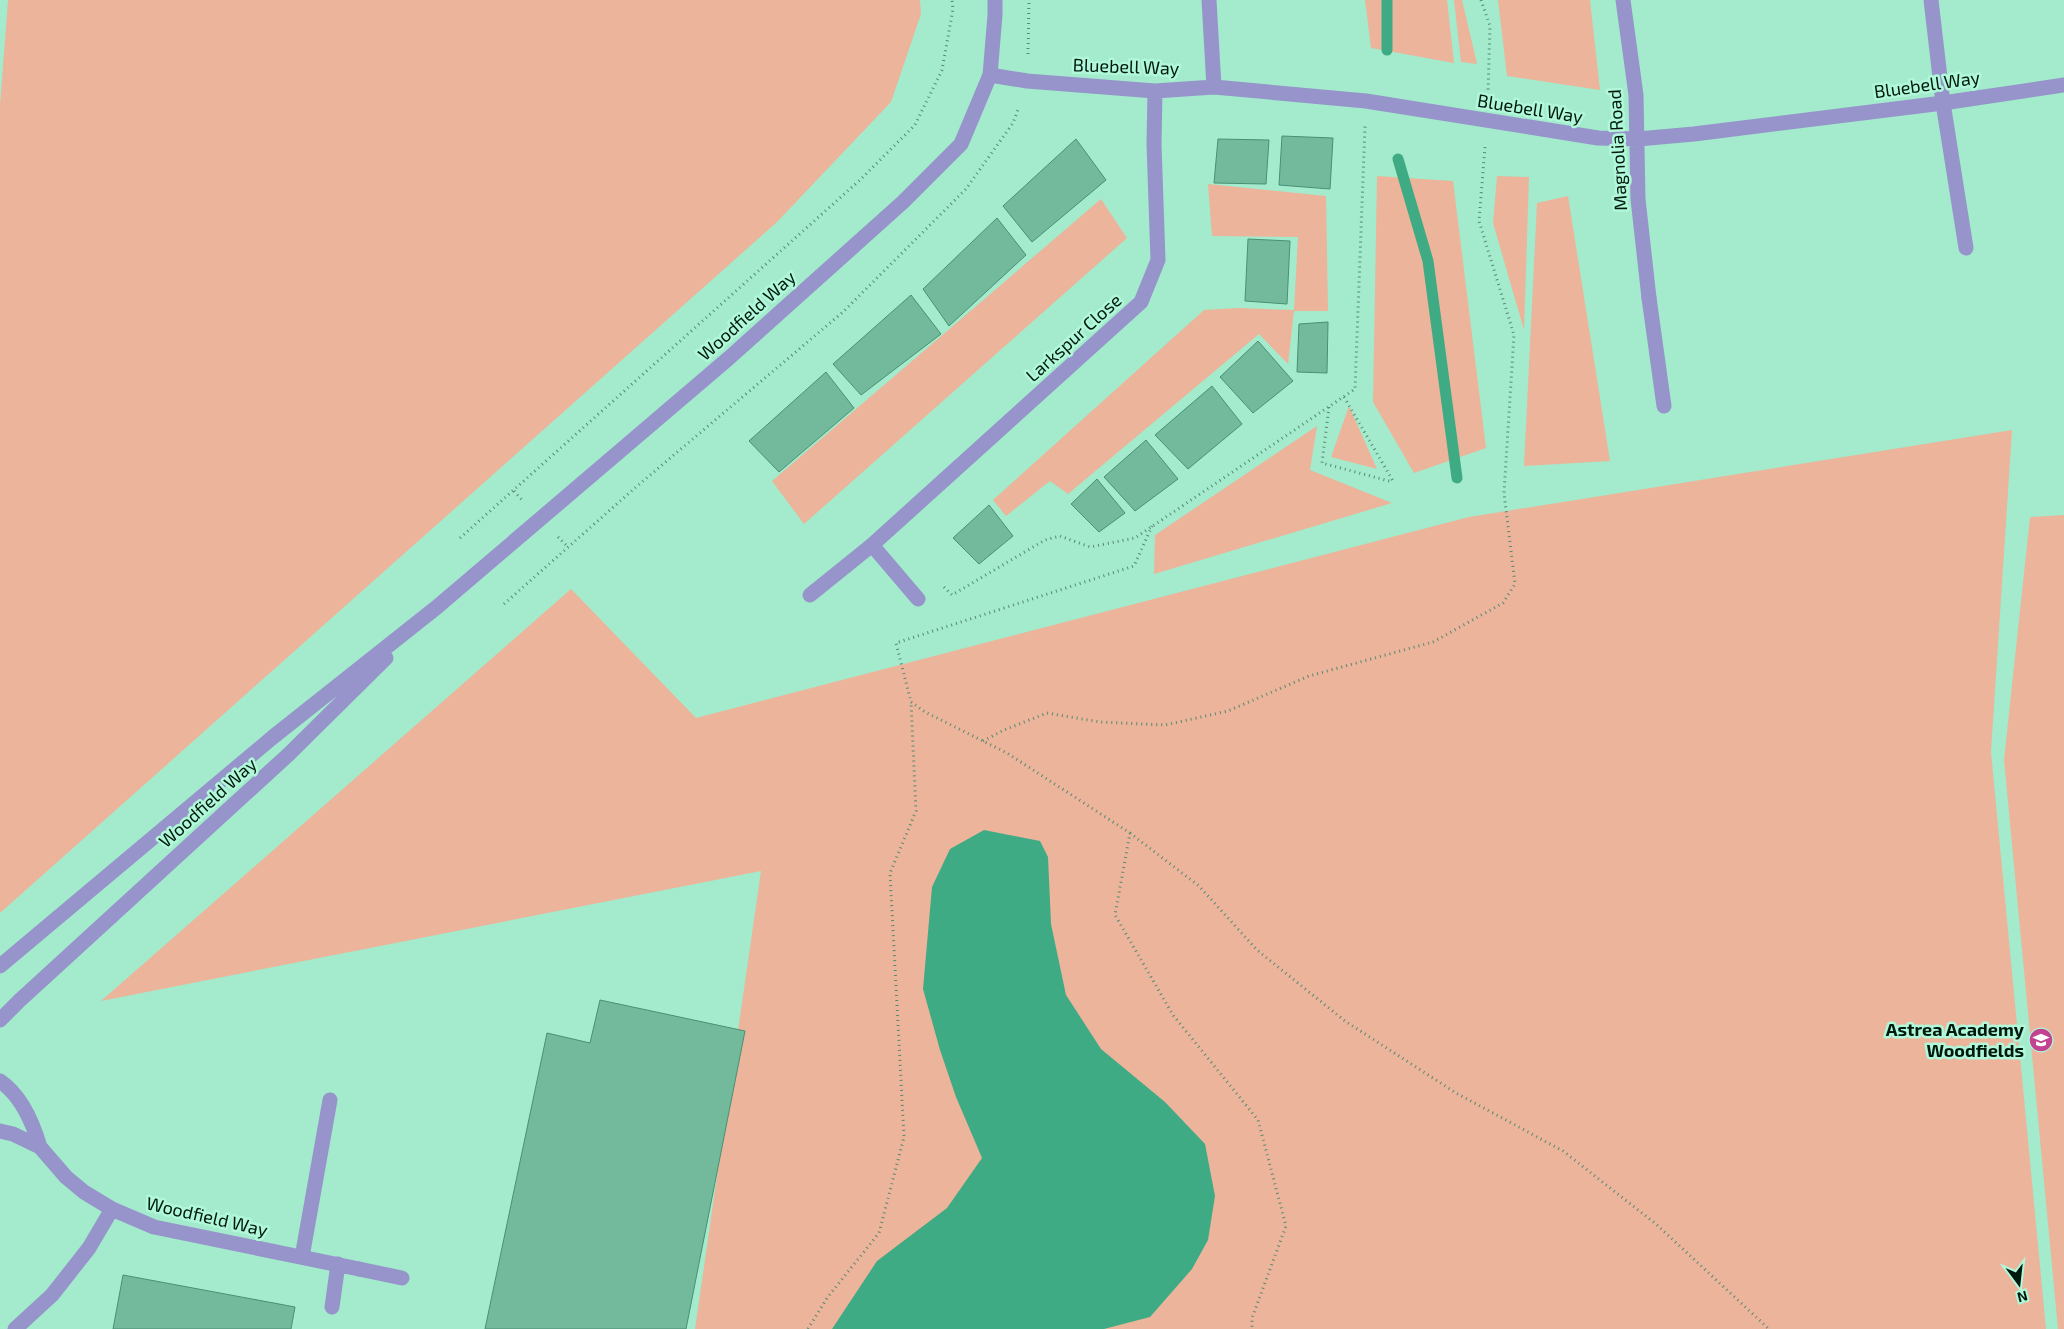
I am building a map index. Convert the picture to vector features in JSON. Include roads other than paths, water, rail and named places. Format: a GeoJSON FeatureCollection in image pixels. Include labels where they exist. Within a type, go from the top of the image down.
{"type":"FeatureCollection","features":[{"type":"Feature","properties":{"kind":"street","name":"Woodfield Way"},"geometry":{"type":"LineString","coordinates":[[0,966],[272,737],[437,607],[729,358],[903,202],[961,144],[990,75],[996,14],[995,0]]}},
{"type":"Feature","properties":{"kind":"street"},"geometry":{"type":"LineString","coordinates":[[1208,0],[1214,87]]}},
{"type":"Feature","properties":{"kind":"street","name":"Magnolia Road"},"geometry":{"type":"LineString","coordinates":[[1623,0],[1636,96],[1638,198],[1664,406]]}},
{"type":"Feature","properties":{"kind":"street"},"geometry":{"type":"LineString","coordinates":[[1931,0],[1944,103],[1966,248]]}},
{"type":"Feature","properties":{"kind":"street","name":"Bluebell Way"},"geometry":{"type":"LineString","coordinates":[[990,75],[1027,81],[1155,91],[1214,87],[1366,101],[1598,138],[1638,139],[1694,134],[1944,103],[2064,85]]}},
{"type":"Feature","properties":{"kind":"street","name":"Larkspur Close"},"geometry":{"type":"LineString","coordinates":[[810,595],[872,545],[1141,302],[1158,260],[1154,144],[1155,91]]}},
{"type":"Feature","properties":{"kind":"street"},"geometry":{"type":"LineString","coordinates":[[872,545],[918,599]]}},
{"type":"Feature","properties":{"kind":"street","name":"Woodfield Way"},"geometry":{"type":"LineString","coordinates":[[0,1020],[19,1000],[289,754],[437,607]]}},
{"type":"Feature","properties":{"kind":"street","name":"Woodfield Way"},"geometry":{"type":"LineString","coordinates":[[0,1081],[14,1092],[30,1118],[40,1147],[66,1177],[84,1192],[112,1210],[154,1228],[402,1278]]}},
{"type":"Feature","properties":{"kind":"street"},"geometry":{"type":"LineString","coordinates":[[302,1257],[330,1100]]}},
{"type":"Feature","properties":{"kind":"street","name":"Woodfield Way"},"geometry":{"type":"LineString","coordinates":[[0,1131],[13,1134],[40,1147]]}},
{"type":"Feature","properties":{"kind":"street"},"geometry":{"type":"LineString","coordinates":[[15,1329],[52,1295],[89,1248],[112,1210]]}},
{"type":"Feature","properties":{"kind":"street"},"geometry":{"type":"LineString","coordinates":[[332,1307],[338,1264]]}},
{"type":"Feature","properties":{"kind":"waterway"},"geometry":{"type":"LineString","coordinates":[[1387,0],[1387,50]]}},
{"type":"Feature","properties":{"kind":"waterway"},"geometry":{"type":"LineString","coordinates":[[1398,159],[1428,261],[1457,478]]}},
{"type":"Feature","properties":{"kind":"place","name":"Astrea Academy Woodfields"},"geometry":{"type":"Point","coordinates":[2041,1040]}}]}
